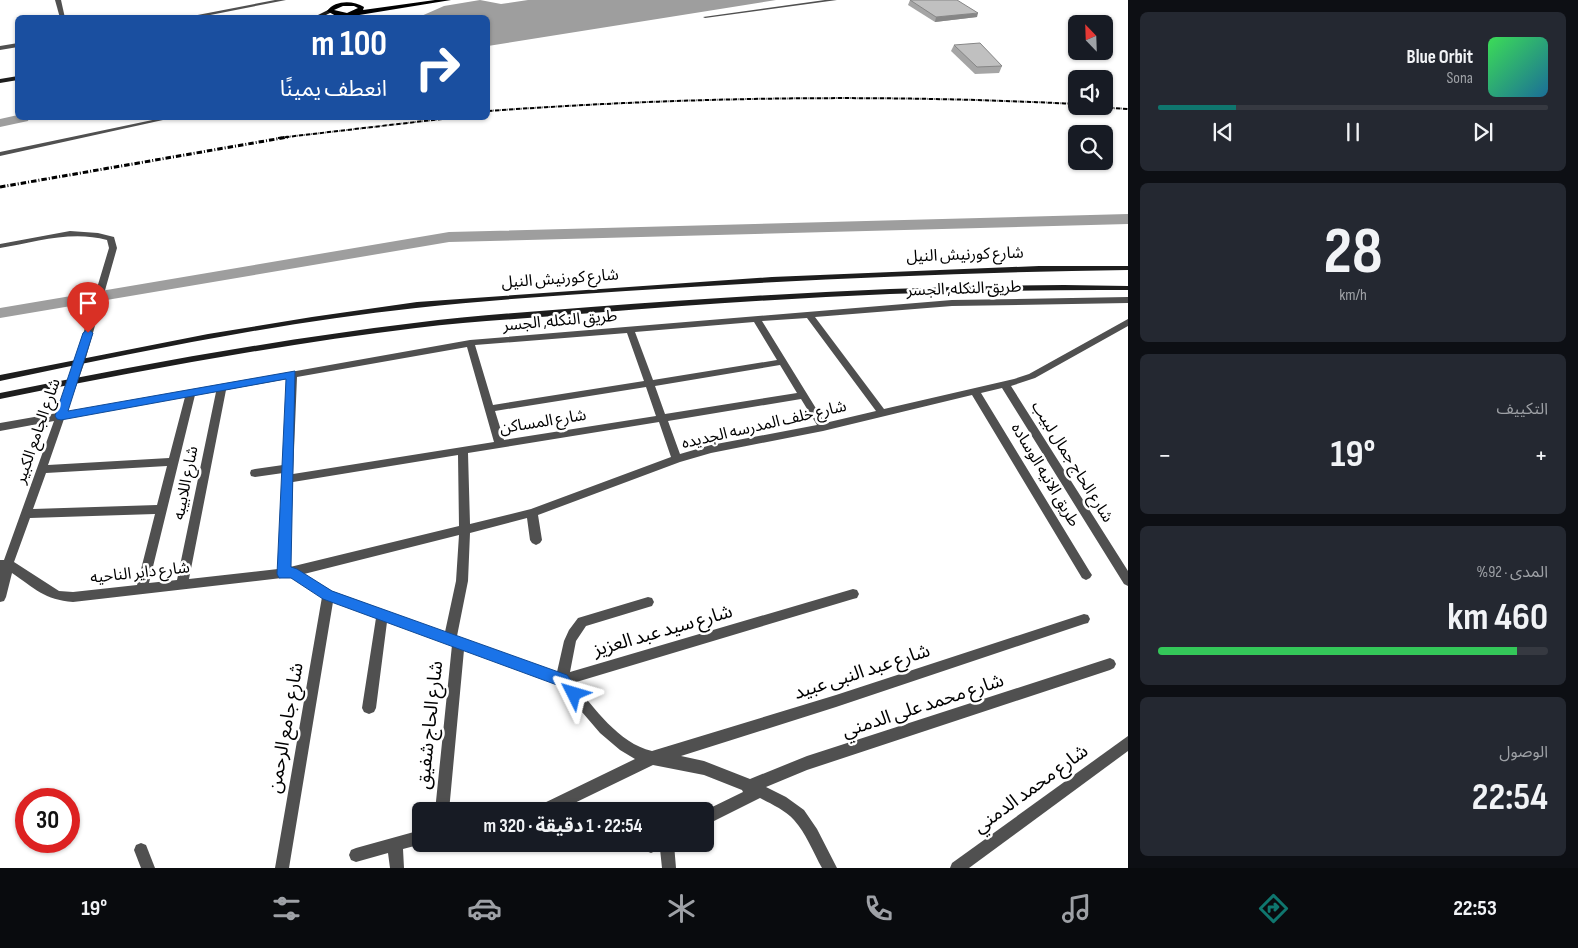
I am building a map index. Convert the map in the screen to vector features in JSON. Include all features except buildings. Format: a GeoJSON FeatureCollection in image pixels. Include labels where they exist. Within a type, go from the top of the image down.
{"type":"FeatureCollection","features":[{"type":"Feature","properties":{"kind":"main road"},"geometry":{"type":"LineString","coordinates":[[346,15],[410,0]]}},
{"type":"Feature","properties":{"kind":"main road"},"geometry":{"type":"LineString","coordinates":[[318,15],[331,6],[353,3],[392,5],[448,0]]}},
{"type":"Feature","properties":{"kind":"main road"},"geometry":{"type":"LineString","coordinates":[[352,14],[361,11],[361,6],[353,3]]}},
{"type":"Feature","properties":{"kind":"main road"},"geometry":{"type":"LineString","coordinates":[[0,81],[15,78]]}},
{"type":"Feature","properties":{"kind":"main road","name":"شارع كورنيش النيل"},"geometry":{"type":"LineString","coordinates":[[0,378],[80,361],[309,321],[417,305],[834,275],[1005,268],[1128,268]]}},
{"type":"Feature","properties":{"kind":"main road","name":"شارع كورنيش النيل"},"geometry":{"type":"LineString","coordinates":[[0,396],[170,362],[364,332],[480,319],[666,304],[883,291],[1024,286],[1128,288]]}},
{"type":"Feature","properties":{"kind":"street"},"geometry":{"type":"LineString","coordinates":[[58,0],[62,15]]}},
{"type":"Feature","properties":{"kind":"street"},"geometry":{"type":"LineString","coordinates":[[200,15],[283,0]]}},
{"type":"Feature","properties":{"kind":"street"},"geometry":{"type":"LineString","coordinates":[[0,48],[15,46]]}},
{"type":"Feature","properties":{"kind":"street"},"geometry":{"type":"LineString","coordinates":[[0,154],[160,120]]}},
{"type":"Feature","properties":{"kind":"street","name":"شارع الجامع الكبير"},"geometry":{"type":"LineString","coordinates":[[0,246],[74,234],[98,234],[111,240],[113,248],[80,361],[26,514],[4,565],[0,597]]}},
{"type":"Feature","properties":{"kind":"street","name":"طريق النكله, الجسر"},"geometry":{"type":"LineString","coordinates":[[0,427],[470,343],[952,303],[1128,300]]}},
{"type":"Feature","properties":{"kind":"street"},"geometry":{"type":"LineString","coordinates":[[810,315],[882,413]]}},
{"type":"Feature","properties":{"kind":"street"},"geometry":{"type":"LineString","coordinates":[[756,319],[823,427]]}},
{"type":"Feature","properties":{"kind":"street","name":"شارع خلف المدرسه الجديده"},"geometry":{"type":"LineString","coordinates":[[288,573],[532,513],[677,459],[711,450],[823,427],[1005,385],[1032,376],[1128,322]]}},
{"type":"Feature","properties":{"kind":"street"},"geometry":{"type":"LineString","coordinates":[[630,330],[677,459]]}},
{"type":"Feature","properties":{"kind":"street"},"geometry":{"type":"LineString","coordinates":[[470,343],[488,409],[500,444]]}},
{"type":"Feature","properties":{"kind":"street"},"geometry":{"type":"LineString","coordinates":[[488,409],[783,362]]}},
{"type":"Feature","properties":{"kind":"street"},"geometry":{"type":"LineString","coordinates":[[292,374],[288,573],[328,595],[562,680],[618,740],[637,753],[652,758],[678,761],[706,768],[793,809],[799,815],[830,868]]}},
{"type":"Feature","properties":{"kind":"street","name":"شارع الحاج جمال لبيب"},"geometry":{"type":"LineString","coordinates":[[1005,385],[1128,581]]}},
{"type":"Feature","properties":{"kind":"street","name":"شارع اللابيبه"},"geometry":{"type":"LineString","coordinates":[[182,585],[222,387]]}},
{"type":"Feature","properties":{"kind":"street"},"geometry":{"type":"LineString","coordinates":[[142,589],[191,392]]}},
{"type":"Feature","properties":{"kind":"street","name":"طريق الانيه الوساده"},"geometry":{"type":"LineString","coordinates":[[975,392],[1086,575]]}},
{"type":"Feature","properties":{"kind":"street","name":"شارع المساكن"},"geometry":{"type":"LineString","coordinates":[[254,473],[289,473],[462,450],[803,395]]}},
{"type":"Feature","properties":{"kind":"street","name":"شارع الحاج شفيق"},"geometry":{"type":"LineString","coordinates":[[443,802],[454,641],[462,581],[465,529],[462,450]]}},
{"type":"Feature","properties":{"kind":"street"},"geometry":{"type":"LineString","coordinates":[[42,469],[174,462]]}},
{"type":"Feature","properties":{"kind":"street"},"geometry":{"type":"LineString","coordinates":[[26,514],[163,509]]}},
{"type":"Feature","properties":{"kind":"street"},"geometry":{"type":"LineString","coordinates":[[532,513],[536,540]]}},
{"type":"Feature","properties":{"kind":"street","name":"شارع داير الناحيه"},"geometry":{"type":"LineString","coordinates":[[4,565],[58,596],[73,597],[288,573]]}},
{"type":"Feature","properties":{"kind":"street","name":"شارع سيد عبد العزيز"},"geometry":{"type":"LineString","coordinates":[[562,680],[853,594]]}},
{"type":"Feature","properties":{"kind":"street","name":"شارع جامع الرحمن"},"geometry":{"type":"LineString","coordinates":[[282,868],[328,595]]}},
{"type":"Feature","properties":{"kind":"street"},"geometry":{"type":"LineString","coordinates":[[562,680],[572,635],[582,622],[648,602]]}},
{"type":"Feature","properties":{"kind":"street"},"geometry":{"type":"LineString","coordinates":[[369,708],[382,615]]}},
{"type":"Feature","properties":{"kind":"street","name":"شارع عبد النبى عبيد"},"geometry":{"type":"LineString","coordinates":[[562,802],[652,758],[836,701],[1084,619]]}},
{"type":"Feature","properties":{"kind":"street","name":"شارع محمد على الدمني"},"geometry":{"type":"LineString","coordinates":[[714,813],[753,790],[807,763],[1110,664]]}},
{"type":"Feature","properties":{"kind":"street","name":"شارع محمد الدمني"},"geometry":{"type":"LineString","coordinates":[[957,868],[1128,743]]}},
{"type":"Feature","properties":{"kind":"street"},"geometry":{"type":"LineString","coordinates":[[356,855],[412,839]]}},
{"type":"Feature","properties":{"kind":"street"},"geometry":{"type":"LineString","coordinates":[[395,844],[397,868]]}},
{"type":"Feature","properties":{"kind":"street"},"geometry":{"type":"LineString","coordinates":[[141,850],[148,868]]}},
{"type":"Feature","properties":{"kind":"street"},"geometry":{"type":"LineString","coordinates":[[668,852],[669,868]]}},
{"type":"Feature","properties":{"kind":"lane"},"geometry":{"type":"LineString","coordinates":[[705,18],[834,0]]}},
{"type":"Feature","properties":{"kind":"shaded area"},"geometry":{"type":"Polygon","coordinates":[[[480,0],[501,4],[528,0],[776,0],[490,46],[490,15],[424,15],[444,6],[480,0]]]}},
{"type":"Feature","properties":{"kind":"waterway"},"geometry":{"type":"LineString","coordinates":[[0,123],[15,120]]}},
{"type":"Feature","properties":{"kind":"waterway"},"geometry":{"type":"LineString","coordinates":[[0,313],[449,237],[1128,219]]}},
{"type":"Feature","properties":{"kind":"railway"},"geometry":{"type":"LineString","coordinates":[[490,111],[708,100],[856,98],[1068,104]]}},
{"type":"Feature","properties":{"kind":"railway"},"geometry":{"type":"LineString","coordinates":[[1113,108],[1128,109]]}},
{"type":"Feature","properties":{"kind":"railway"},"geometry":{"type":"LineString","coordinates":[[278,138],[433,120]]}},
{"type":"Feature","properties":{"kind":"railway"},"geometry":{"type":"LineString","coordinates":[[0,187],[288,137]]}},
{"type":"Feature","properties":{"kind":"route"},"geometry":{"type":"LineString","coordinates":[[88,333],[61,416],[292,374],[284,574],[292,572],[328,595],[562,680],[574,694]]}}]}
